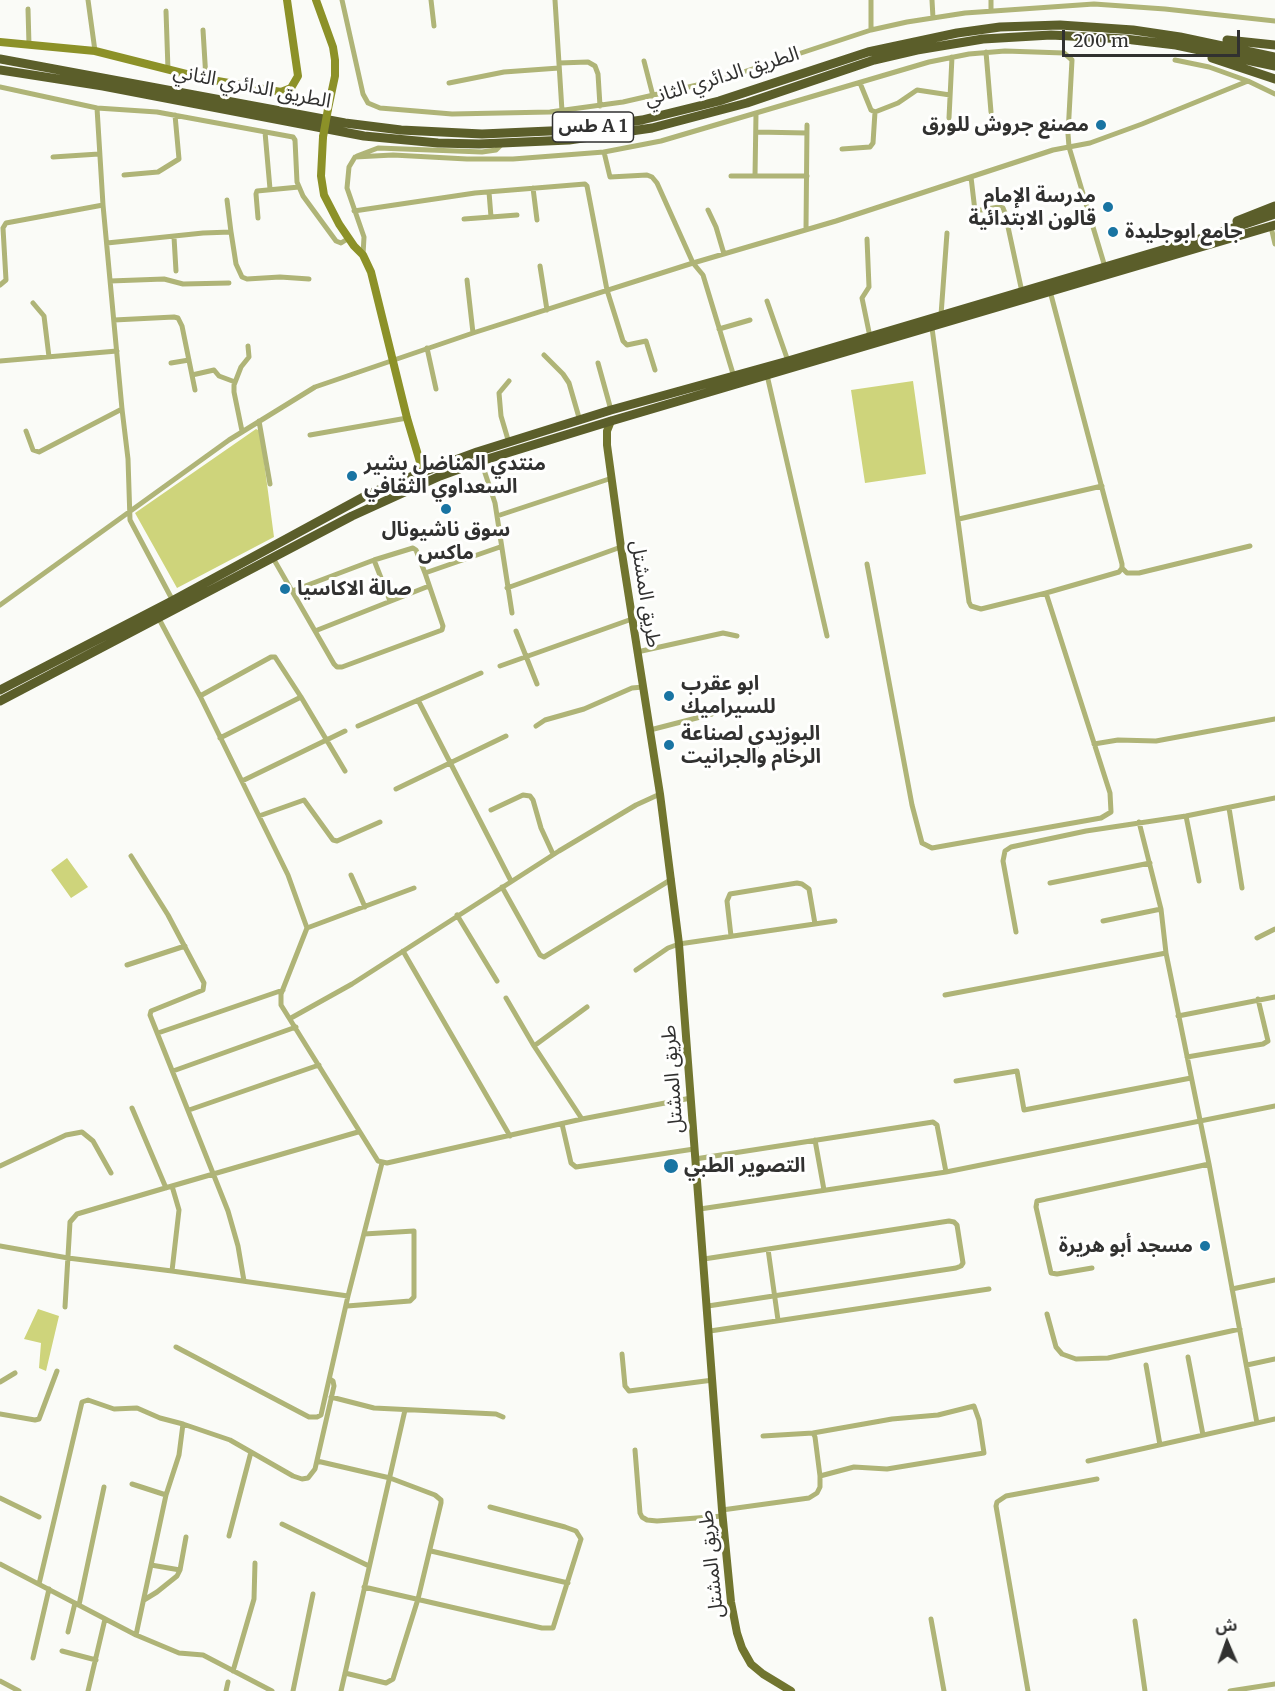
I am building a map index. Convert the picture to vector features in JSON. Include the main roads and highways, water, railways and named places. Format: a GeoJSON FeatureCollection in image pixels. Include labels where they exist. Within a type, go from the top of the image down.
{"type":"FeatureCollection","features":[{"type":"Feature","properties":{"kind":"highway","name":"الطريق الدائري الثاني"},"geometry":{"type":"LineString","coordinates":[[0,58],[345,123],[431,132],[505,134],[583,128],[668,114],[728,98],[868,51],[968,31],[1022,26],[1060,25],[1133,30],[1275,66]]}},
{"type":"Feature","properties":{"kind":"highway","name":"الطريق الدائري الثاني"},"geometry":{"type":"LineString","coordinates":[[0,70],[93,84],[364,136],[447,143],[502,144],[579,140],[652,128],[747,103],[874,60],[962,42],[1005,37],[1060,36],[1178,41],[1275,57]]}},
{"type":"Feature","properties":{"kind":"highway"},"geometry":{"type":"LineString","coordinates":[[1178,41],[1205,37],[1275,45]]}},
{"type":"Feature","properties":{"kind":"highway"},"geometry":{"type":"LineString","coordinates":[[1178,41],[1275,79]]}},
{"type":"Feature","properties":{"kind":"highway"},"geometry":{"type":"LineString","coordinates":[[1183,244],[1196,236],[1275,206]]}},
{"type":"Feature","properties":{"kind":"highway"},"geometry":{"type":"LineString","coordinates":[[0,690],[273,558],[382,501],[440,476],[481,461],[766,372],[932,327],[1105,267],[1275,214]]}},
{"type":"Feature","properties":{"kind":"highway"},"geometry":{"type":"LineString","coordinates":[[175,605],[323,518],[369,494],[423,472],[509,442],[611,410],[734,376],[766,372],[788,361],[1022,292],[1049,288],[1273,226]]}},
{"type":"Feature","properties":{"kind":"highway"},"geometry":{"type":"LineString","coordinates":[[323,518],[328,529]]}},
{"type":"Feature","properties":{"kind":"highway"},"geometry":{"type":"LineString","coordinates":[[0,701],[156,614]]}},
{"type":"Feature","properties":{"kind":"main road","name":"طريق المشتل"},"geometry":{"type":"LineString","coordinates":[[611,421],[607,431],[607,445],[672,879],[731,1602],[736,1633],[741,1648],[751,1664],[790,1691]]}},
{"type":"Feature","properties":{"kind":"main road","name":"طريق المشتل"},"geometry":{"type":"LineString","coordinates":[[595,427],[603,434],[607,445]]}},
{"type":"Feature","properties":{"kind":"place","name":"مصنع جروش للورق"},"geometry":{"type":"Point","coordinates":[1101,125]}},
{"type":"Feature","properties":{"kind":"place","name":"مدرسة الإمام قالون الابتدائية"},"geometry":{"type":"Point","coordinates":[1108,207]}},
{"type":"Feature","properties":{"kind":"place","name":"جامع ابوجليدة"},"geometry":{"type":"Point","coordinates":[1113,232]}},
{"type":"Feature","properties":{"kind":"place","name":"منتدي المناضل بشير السعداوي الثقافي"},"geometry":{"type":"Point","coordinates":[352,476]}},
{"type":"Feature","properties":{"kind":"place","name":"سوق ناشيونال ماكس"},"geometry":{"type":"Point","coordinates":[446,509]}},
{"type":"Feature","properties":{"kind":"place","name":"صالة الاكاسيا"},"geometry":{"type":"Point","coordinates":[285,589]}},
{"type":"Feature","properties":{"kind":"place","name":"ابو عقرب للسيراميك"},"geometry":{"type":"Point","coordinates":[669,696]}},
{"type":"Feature","properties":{"kind":"place","name":"البوزيدي لصناعة الرخام والجرانيت"},"geometry":{"type":"Point","coordinates":[669,745]}},
{"type":"Feature","properties":{"kind":"place","name":"التصوير الطبي"},"geometry":{"type":"Point","coordinates":[671,1166]}},
{"type":"Feature","properties":{"kind":"place","name":"مسجد أبو هريرة"},"geometry":{"type":"Point","coordinates":[1205,1246]}}]}
